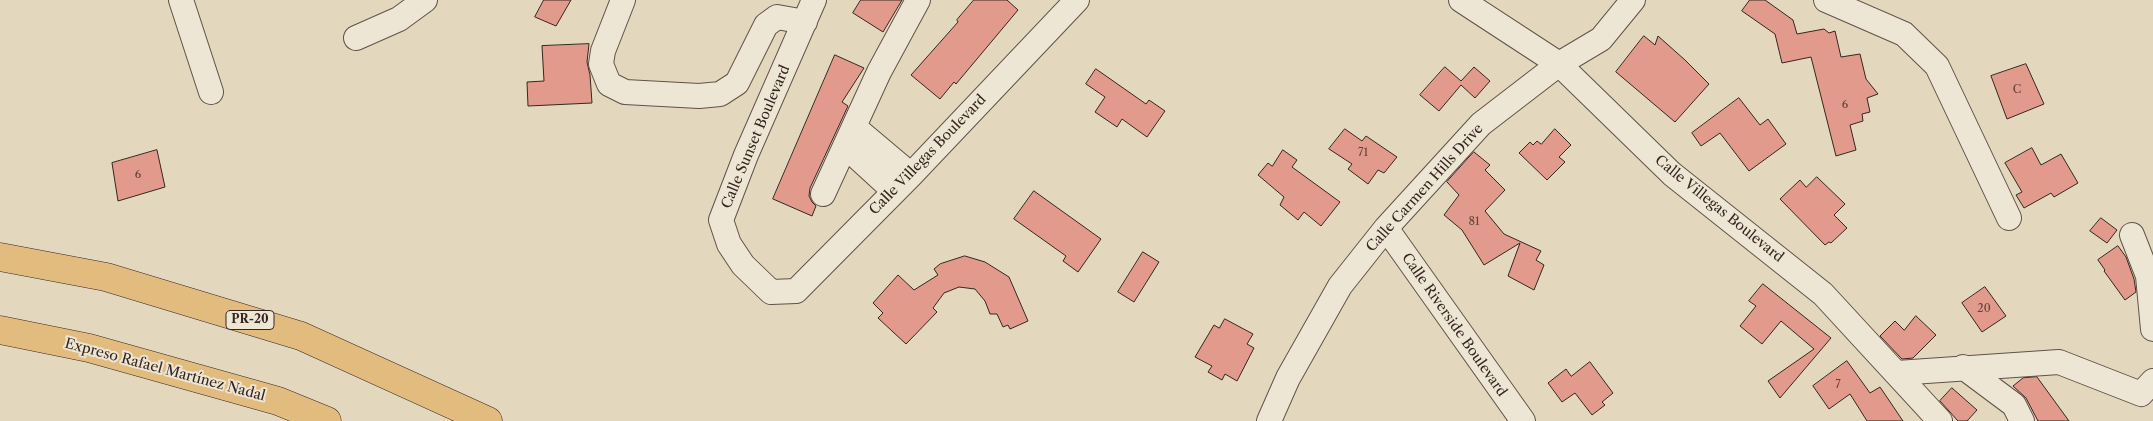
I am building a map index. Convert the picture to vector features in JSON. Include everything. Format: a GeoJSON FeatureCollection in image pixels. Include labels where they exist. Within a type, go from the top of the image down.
{"type":"FeatureCollection","features":[{"type":"Feature","properties":{"kind":"highway","name":"PR-20"},"geometry":{"type":"LineString","coordinates":[[0,257],[106,277],[301,336],[488,421]]}},
{"type":"Feature","properties":{"kind":"highway","name":"Expreso Rafael Martínez Nadal"},"geometry":{"type":"LineString","coordinates":[[0,330],[89,348],[278,401],[327,421]]}},
{"type":"Feature","properties":{"kind":"street"},"geometry":{"type":"LineString","coordinates":[[181,0],[211,92]]}},
{"type":"Feature","properties":{"kind":"street"},"geometry":{"type":"LineString","coordinates":[[356,38],[399,18],[425,0]]}},
{"type":"Feature","properties":{"kind":"street"},"geometry":{"type":"LineString","coordinates":[[624,0],[603,51],[601,64],[609,84],[625,92],[699,96],[720,94],[737,83],[766,25],[777,17],[805,22]]}},
{"type":"Feature","properties":{"kind":"street","name":"Calle Sunset Boulevard"},"geometry":{"type":"LineString","coordinates":[[771,292],[742,265],[729,244],[721,220],[746,155],[814,0]]}},
{"type":"Feature","properties":{"kind":"street"},"geometry":{"type":"LineString","coordinates":[[824,194],[879,72],[918,0]]}},
{"type":"Feature","properties":{"kind":"street","name":"Calle Villegas Boulevard"},"geometry":{"type":"LineString","coordinates":[[771,292],[796,291],[911,175],[1077,0]]}},
{"type":"Feature","properties":{"kind":"street","name":"Calle Villegas Boulevard"},"geometry":{"type":"LineString","coordinates":[[1460,0],[1559,64],[1672,174],[1823,294],[1940,421]]}},
{"type":"Feature","properties":{"kind":"street","name":"Calle Carmen Hills Drive"},"geometry":{"type":"LineString","coordinates":[[1269,421],[1288,378],[1340,286],[1386,228],[1481,124],[1559,64],[1601,39],[1633,0]]}},
{"type":"Feature","properties":{"kind":"street"},"geometry":{"type":"LineString","coordinates":[[1826,0],[1904,34],[1938,66],[2009,218]]}},
{"type":"Feature","properties":{"kind":"street"},"geometry":{"type":"LineString","coordinates":[[850,136],[911,175]]}},
{"type":"Feature","properties":{"kind":"street"},"geometry":{"type":"LineString","coordinates":[[850,136],[894,191]]}},
{"type":"Feature","properties":{"kind":"street","name":"Calle Riverside Boulevard"},"geometry":{"type":"LineString","coordinates":[[1386,228],[1523,421]]}},
{"type":"Feature","properties":{"kind":"street"},"geometry":{"type":"LineString","coordinates":[[2132,235],[2148,276],[2153,329]]}},
{"type":"Feature","properties":{"kind":"street"},"geometry":{"type":"LineString","coordinates":[[1897,373],[1962,367],[2059,362],[2140,394],[2153,381]]}},
{"type":"Feature","properties":{"kind":"street"},"geometry":{"type":"LineString","coordinates":[[1962,367],[2014,405],[2022,421]]}},
{"type":"Feature","properties":{"kind":"building"},"geometry":{"type":"Polygon","coordinates":[[[544,0],[571,0],[556,26],[535,17],[544,0]]]}},
{"type":"Feature","properties":{"kind":"building"},"geometry":{"type":"Polygon","coordinates":[[[861,0],[902,0],[883,32],[853,13],[861,0]]]}},
{"type":"Feature","properties":{"kind":"building"},"geometry":{"type":"Polygon","coordinates":[[[974,0],[1007,0],[1018,10],[956,84],[954,82],[940,99],[911,75],[958,22],[957,20],[974,0]]]}},
{"type":"Feature","properties":{"kind":"building"},"geometry":{"type":"Polygon","coordinates":[[[1750,0],[1765,0],[1793,20],[1797,34],[1824,29],[1829,33],[1835,31],[1841,57],[1860,54],[1866,79],[1878,94],[1867,98],[1870,112],[1862,114],[1863,121],[1850,125],[1856,150],[1836,156],[1811,57],[1782,63],[1775,34],[1742,11],[1750,0]]]}},
{"type":"Feature","properties":{"kind":"building"},"geometry":{"type":"Polygon","coordinates":[[[1644,36],[1655,45],[1658,36],[1709,84],[1675,122],[1616,72],[1644,36]]]}},
{"type":"Feature","properties":{"kind":"building"},"geometry":{"type":"Polygon","coordinates":[[[589,44],[587,62],[592,103],[528,106],[527,82],[544,81],[542,46],[589,44]]]}},
{"type":"Feature","properties":{"kind":"building"},"geometry":{"type":"Polygon","coordinates":[[[835,55],[864,68],[842,102],[848,106],[810,188],[809,196],[816,206],[812,216],[773,199],[835,55]]]}},
{"type":"Feature","properties":{"kind":"building"},"geometry":{"type":"Polygon","coordinates":[[[2026,64],[2044,104],[2007,119],[1991,76],[2026,64]]]}},
{"type":"Feature","properties":{"kind":"building"},"geometry":{"type":"Polygon","coordinates":[[[1445,67],[1461,81],[1474,67],[1490,81],[1475,98],[1461,85],[1439,111],[1420,95],[1445,67]]]}},
{"type":"Feature","properties":{"kind":"building"},"geometry":{"type":"Polygon","coordinates":[[[1096,69],[1146,104],[1149,100],[1165,111],[1147,137],[1122,119],[1117,127],[1095,112],[1105,97],[1086,84],[1096,69]]]}},
{"type":"Feature","properties":{"kind":"building"},"geometry":{"type":"Polygon","coordinates":[[[1739,98],[1760,125],[1768,119],[1786,144],[1749,171],[1720,133],[1701,146],[1692,133],[1739,98]]]}},
{"type":"Feature","properties":{"kind":"building"},"geometry":{"type":"Polygon","coordinates":[[[1345,129],[1362,141],[1366,136],[1397,157],[1384,173],[1378,170],[1368,184],[1348,169],[1352,164],[1329,149],[1345,129]]]}},
{"type":"Feature","properties":{"kind":"building"},"geometry":{"type":"Polygon","coordinates":[[[1555,129],[1571,145],[1559,157],[1565,162],[1547,180],[1519,153],[1530,142],[1533,145],[1537,141],[1541,144],[1555,129]]]}},
{"type":"Feature","properties":{"kind":"building"},"geometry":{"type":"Polygon","coordinates":[[[2032,148],[2041,165],[2061,154],[2078,183],[2054,197],[2051,193],[2024,208],[2016,195],[2022,192],[2005,163],[2032,148]]]}},
{"type":"Feature","properties":{"kind":"building"},"geometry":{"type":"Polygon","coordinates":[[[157,150],[165,187],[118,201],[112,163],[157,150]]]}},
{"type":"Feature","properties":{"kind":"building"},"geometry":{"type":"Polygon","coordinates":[[[1283,150],[1297,160],[1292,167],[1340,202],[1321,226],[1304,212],[1298,220],[1280,205],[1284,197],[1258,175],[1268,163],[1272,166],[1283,150]]]}},
{"type":"Feature","properties":{"kind":"building"},"geometry":{"type":"Polygon","coordinates":[[[1474,152],[1490,165],[1485,170],[1505,190],[1485,211],[1504,234],[1541,251],[1536,260],[1544,265],[1534,290],[1508,276],[1520,243],[1484,265],[1462,230],[1444,215],[1459,195],[1447,182],[1474,152]]]}},
{"type":"Feature","properties":{"kind":"building"},"geometry":{"type":"Polygon","coordinates":[[[1817,177],[1845,204],[1834,215],[1847,228],[1831,243],[1829,242],[1825,245],[1780,199],[1800,180],[1806,187],[1817,177]]]}},
{"type":"Feature","properties":{"kind":"building"},"geometry":{"type":"Polygon","coordinates":[[[1034,191],[1101,239],[1078,272],[1063,261],[1066,256],[1014,219],[1034,191]]]}},
{"type":"Feature","properties":{"kind":"building"},"geometry":{"type":"Polygon","coordinates":[[[2101,218],[2117,230],[2107,243],[2090,231],[2101,218]]]}},
{"type":"Feature","properties":{"kind":"building"},"geometry":{"type":"Polygon","coordinates":[[[2118,246],[2126,257],[2134,279],[2136,292],[2125,300],[2098,260],[2118,246]]]}},
{"type":"Feature","properties":{"kind":"building"},"geometry":{"type":"Polygon","coordinates":[[[1143,252],[1159,262],[1134,302],[1118,292],[1143,252]]]}},
{"type":"Feature","properties":{"kind":"building"},"geometry":{"type":"Polygon","coordinates":[[[965,256],[985,262],[1009,277],[1028,321],[1010,329],[1008,325],[1003,327],[997,314],[990,314],[985,301],[975,289],[959,287],[944,293],[933,308],[937,312],[906,344],[878,318],[883,313],[873,303],[898,275],[914,290],[938,275],[934,269],[940,264],[965,256]]]}},
{"type":"Feature","properties":{"kind":"building"},"geometry":{"type":"Polygon","coordinates":[[[1763,284],[1831,338],[1780,398],[1768,381],[1814,349],[1781,321],[1762,344],[1740,326],[1756,306],[1749,301],[1763,284]]]}},
{"type":"Feature","properties":{"kind":"building"},"geometry":{"type":"Polygon","coordinates":[[[1985,287],[2006,316],[1982,332],[1962,303],[1985,287]]]}},
{"type":"Feature","properties":{"kind":"building"},"geometry":{"type":"Polygon","coordinates":[[[1916,316],[1936,335],[1913,358],[1902,359],[1880,336],[1895,321],[1904,330],[1916,316]]]}},
{"type":"Feature","properties":{"kind":"building"},"geometry":{"type":"Polygon","coordinates":[[[1225,319],[1253,334],[1247,344],[1254,348],[1237,381],[1225,374],[1222,380],[1208,372],[1212,366],[1195,357],[1214,325],[1219,328],[1225,319]]]}},
{"type":"Feature","properties":{"kind":"building"},"geometry":{"type":"Polygon","coordinates":[[[1847,361],[1870,393],[1880,387],[1903,421],[1867,421],[1850,394],[1829,409],[1813,386],[1847,361]]]}},
{"type":"Feature","properties":{"kind":"building"},"geometry":{"type":"Polygon","coordinates":[[[1590,362],[1613,393],[1602,402],[1605,405],[1592,415],[1575,393],[1562,402],[1548,383],[1566,369],[1571,376],[1590,362]]]}},
{"type":"Feature","properties":{"kind":"building"},"geometry":{"type":"Polygon","coordinates":[[[2037,377],[2069,421],[2038,421],[2026,398],[2013,386],[2023,378],[2037,377]]]}},
{"type":"Feature","properties":{"kind":"building"},"geometry":{"type":"Polygon","coordinates":[[[1952,388],[1977,410],[1967,421],[1958,421],[1940,401],[1952,388]]]}}]}
